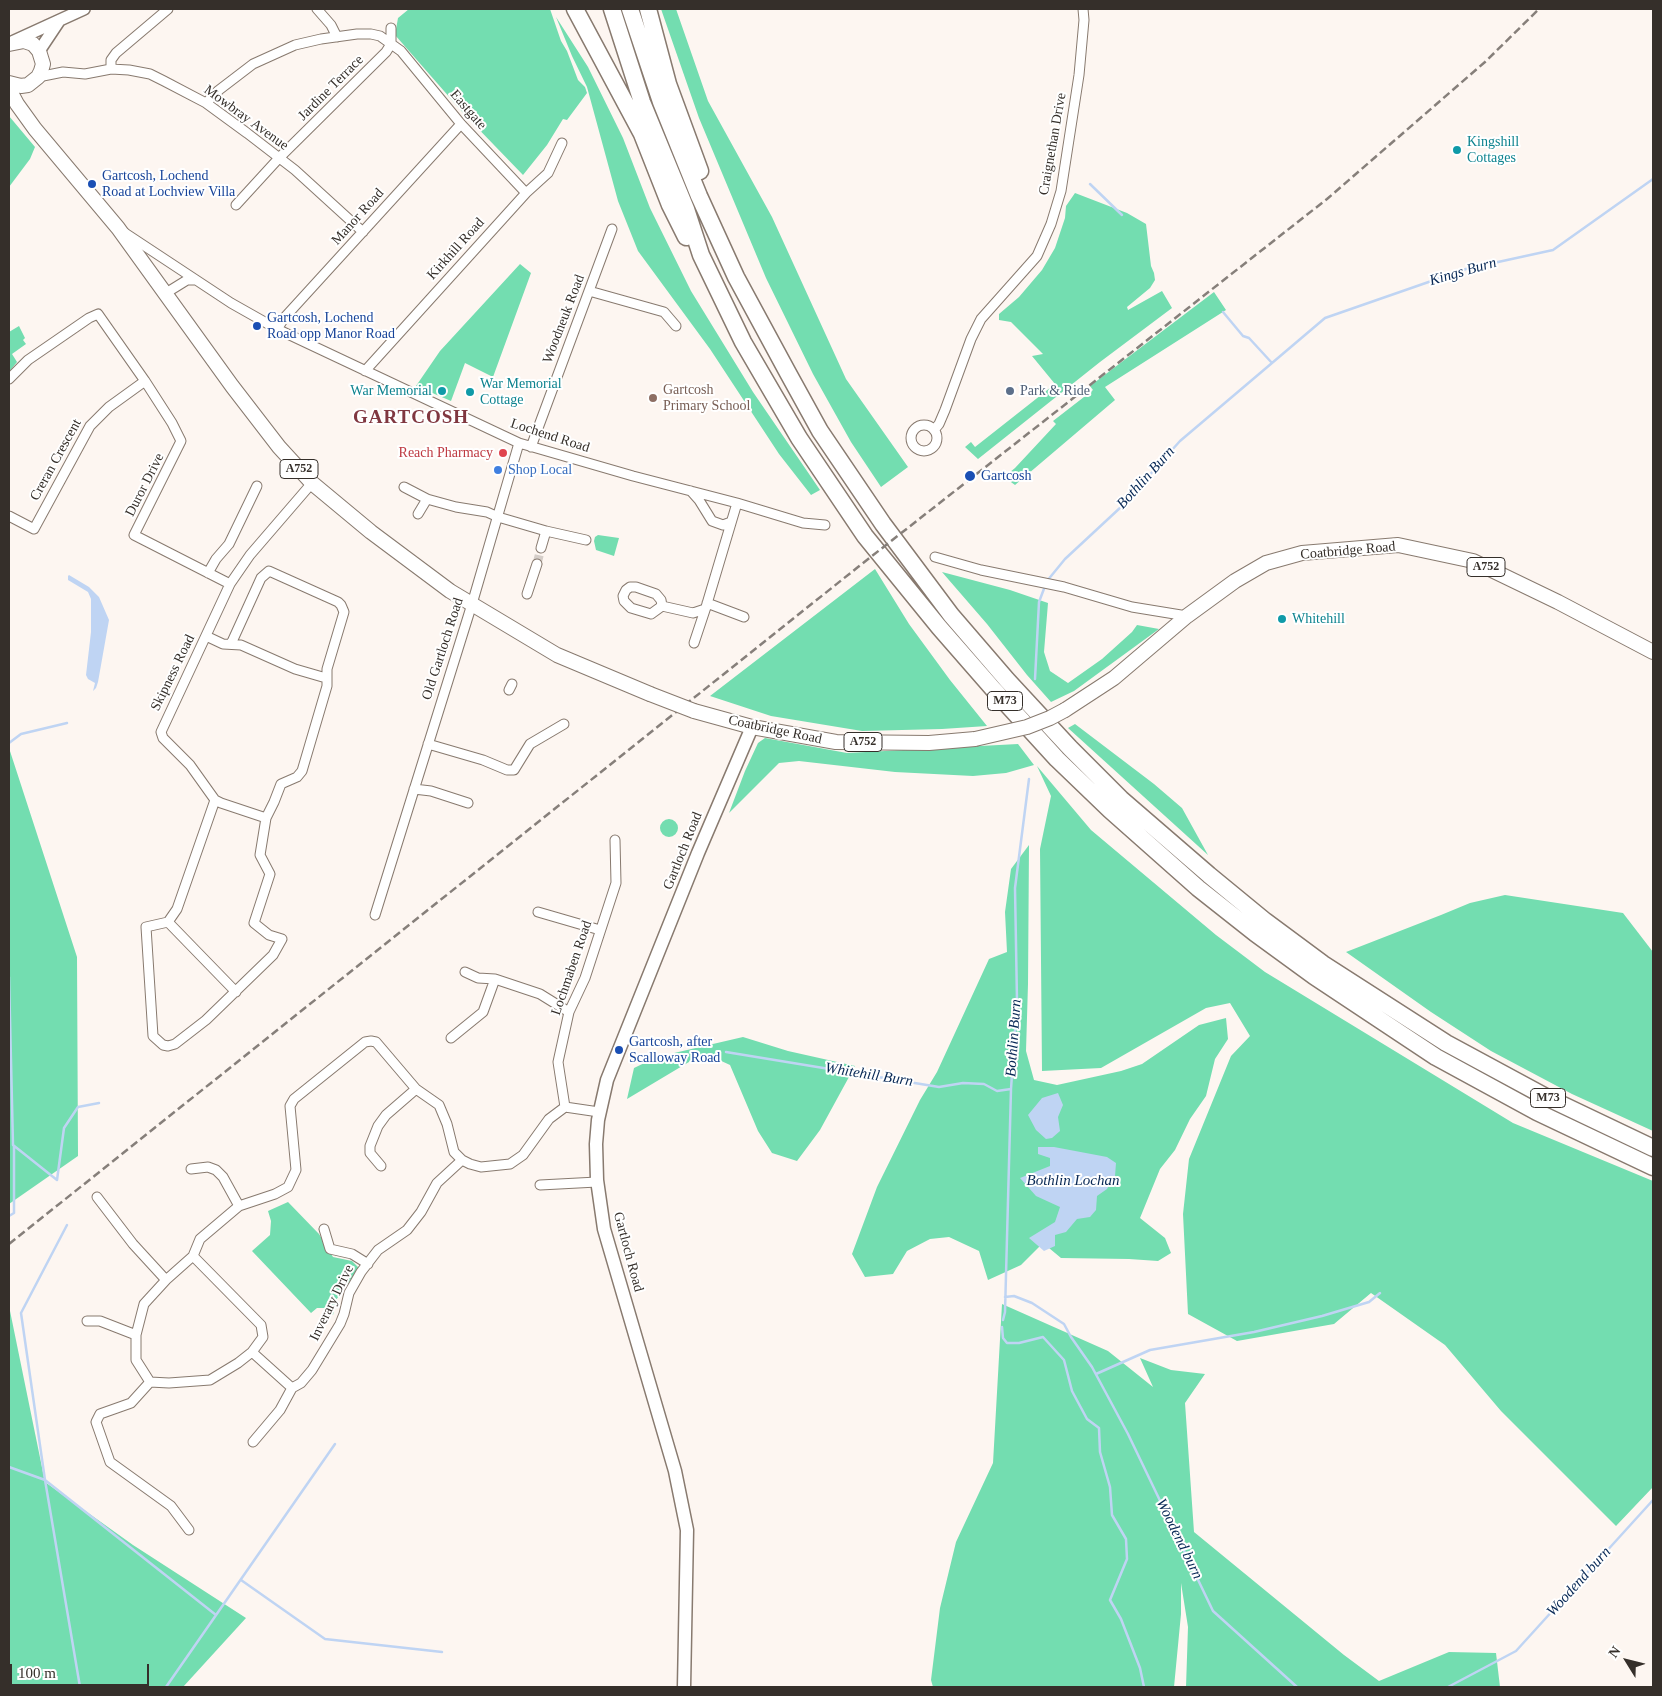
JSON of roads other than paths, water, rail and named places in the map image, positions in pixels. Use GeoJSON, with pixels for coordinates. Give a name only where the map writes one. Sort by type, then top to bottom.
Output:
{"type":"FeatureCollection","features":[{"type":"Feature","properties":{"kind":"highway"},"geometry":{"type":"LineString","coordinates":[[575,9],[642,134],[670,205],[722,309],[743,342]]}},
{"type":"Feature","properties":{"kind":"highway","name":"M73"},"geometry":{"type":"LineString","coordinates":[[612,9],[642,102],[686,209],[701,255],[743,342],[799,438],[865,536],[939,627],[994,690],[1058,759],[1110,810],[1198,888],[1314,976],[1375,1018],[1436,1056],[1537,1112],[1653,1166]]}},
{"type":"Feature","properties":{"kind":"highway","name":"M73"},"geometry":{"type":"LineString","coordinates":[[630,9],[661,102],[699,196],[736,277],[820,430],[883,524],[951,615],[1007,680],[1070,748],[1122,799],[1209,876],[1323,964],[1446,1043],[1546,1097],[1653,1148]]}},
{"type":"Feature","properties":{"kind":"highway"},"geometry":{"type":"LineString","coordinates":[[648,9],[671,91],[708,193],[788,373]]}},
{"type":"Feature","properties":{"kind":"main road"},"geometry":{"type":"LineString","coordinates":[[12,42],[24,41],[33,44],[41,57],[24,114]]}},
{"type":"Feature","properties":{"kind":"main road"},"geometry":{"type":"LineString","coordinates":[[9,83],[21,86],[33,81]]}},
{"type":"Feature","properties":{"kind":"main road","name":"A752"},"geometry":{"type":"LineString","coordinates":[[9,89],[16,104],[46,143],[118,228],[232,386],[279,447],[312,483],[371,532],[417,567],[472,604]]}},
{"type":"Feature","properties":{"kind":"main road","name":"Coatbridge Road"},"geometry":{"type":"LineString","coordinates":[[472,604],[557,655],[694,711],[752,727],[836,742],[930,743],[975,739],[1027,727],[1050,718],[1114,678],[1187,616],[1235,581],[1266,563],[1302,553],[1398,545],[1473,561],[1558,602],[1653,652]]}},
{"type":"Feature","properties":{"kind":"main road","name":"Gartloch Road"},"geometry":{"type":"LineString","coordinates":[[684,1687],[687,1530],[675,1471],[604,1229],[597,1182],[596,1144],[599,1112],[607,1080],[694,862],[752,727]]}},
{"type":"Feature","properties":{"kind":"street"},"geometry":{"type":"LineString","coordinates":[[12,42],[84,9]]}},
{"type":"Feature","properties":{"kind":"street"},"geometry":{"type":"LineString","coordinates":[[111,69],[111,60],[116,53],[168,9]]}},
{"type":"Feature","properties":{"kind":"street"},"geometry":{"type":"LineString","coordinates":[[317,9],[331,25],[337,37]]}},
{"type":"Feature","properties":{"kind":"street","name":"Craignethan Drive"},"geometry":{"type":"LineString","coordinates":[[934,430],[945,410],[971,339],[981,319],[1037,256],[1051,224],[1062,191],[1079,75],[1084,20],[1083,9]]}},
{"type":"Feature","properties":{"kind":"street"},"geometry":{"type":"LineString","coordinates":[[41,57],[58,21]]}},
{"type":"Feature","properties":{"kind":"street"},"geometry":{"type":"LineString","coordinates":[[391,28],[391,44]]}},
{"type":"Feature","properties":{"kind":"street","name":"Eastgate"},"geometry":{"type":"LineString","coordinates":[[206,103],[219,90],[253,64],[295,45],[337,37],[370,34],[380,36],[401,51],[461,124],[526,193]]}},
{"type":"Feature","properties":{"kind":"street","name":"Jardine Terrace"},"geometry":{"type":"LineString","coordinates":[[236,205],[279,158],[386,52],[391,44]]}},
{"type":"Feature","properties":{"kind":"street","name":"Mowbray Avenue"},"geometry":{"type":"LineString","coordinates":[[41,57],[63,72]]}},
{"type":"Feature","properties":{"kind":"street","name":"Mowbray Avenue"},"geometry":{"type":"LineString","coordinates":[[33,81],[63,72],[85,74],[111,69],[150,74],[206,103],[279,158],[326,197],[363,232]]}},
{"type":"Feature","properties":{"kind":"street","name":"Manor Road"},"geometry":{"type":"LineString","coordinates":[[277,329],[285,317],[461,124]]}},
{"type":"Feature","properties":{"kind":"street","name":"Kirkhill Road"},"geometry":{"type":"LineString","coordinates":[[365,371],[526,193],[548,173],[562,143]]}},
{"type":"Feature","properties":{"kind":"street","name":"Lochend Road"},"geometry":{"type":"LineString","coordinates":[[118,228],[231,303],[277,329],[520,443],[803,523],[824,525]]}},
{"type":"Feature","properties":{"kind":"street","name":"Woodneuk Road"},"geometry":{"type":"LineString","coordinates":[[531,447],[612,229]]}},
{"type":"Feature","properties":{"kind":"street"},"geometry":{"type":"LineString","coordinates":[[166,293],[187,280],[195,280]]}},
{"type":"Feature","properties":{"kind":"street"},"geometry":{"type":"LineString","coordinates":[[588,291],[664,312],[676,326]]}},
{"type":"Feature","properties":{"kind":"street"},"geometry":{"type":"LineString","coordinates":[[9,379],[28,360],[89,318],[98,314],[144,380]]}},
{"type":"Feature","properties":{"kind":"street","name":"Creran Crescent"},"geometry":{"type":"LineString","coordinates":[[9,516],[34,529],[90,426],[108,406],[144,380]]}},
{"type":"Feature","properties":{"kind":"street","name":"Duror Drive"},"geometry":{"type":"LineString","coordinates":[[144,380],[172,423],[181,441],[134,535],[230,584]]}},
{"type":"Feature","properties":{"kind":"street","name":"Old Gartloch Road"},"geometry":{"type":"LineString","coordinates":[[375,915],[520,443]]}},
{"type":"Feature","properties":{"kind":"street"},"geometry":{"type":"LineString","coordinates":[[206,636],[230,584],[250,556],[312,483]]}},
{"type":"Feature","properties":{"kind":"street"},"geometry":{"type":"LineString","coordinates":[[208,573],[216,558],[229,544],[257,486]]}},
{"type":"Feature","properties":{"kind":"street"},"geometry":{"type":"LineString","coordinates":[[404,487],[427,499],[456,507],[486,512],[498,517],[586,540]]}},
{"type":"Feature","properties":{"kind":"street"},"geometry":{"type":"LineString","coordinates":[[690,490],[699,500],[712,521],[723,525],[731,522]]}},
{"type":"Feature","properties":{"kind":"street"},"geometry":{"type":"LineString","coordinates":[[418,514],[427,499]]}},
{"type":"Feature","properties":{"kind":"street"},"geometry":{"type":"LineString","coordinates":[[694,643],[737,503]]}},
{"type":"Feature","properties":{"kind":"street"},"geometry":{"type":"LineString","coordinates":[[541,548],[546,530]]}},
{"type":"Feature","properties":{"kind":"street"},"geometry":{"type":"LineString","coordinates":[[935,557],[981,570],[1064,588],[1132,607],[1187,616]]}},
{"type":"Feature","properties":{"kind":"street"},"geometry":{"type":"LineString","coordinates":[[527,594],[537,564]]}},
{"type":"Feature","properties":{"kind":"street"},"geometry":{"type":"LineString","coordinates":[[231,644],[262,578],[267,572],[274,572],[342,605],[344,612],[327,668],[327,686],[302,771],[297,777],[281,784],[266,818],[260,855],[270,874],[254,923],[269,935],[282,939],[273,955],[206,1020],[175,1044],[168,1046],[157,1041],[153,1036],[152,1028],[146,927],[168,922],[177,909],[215,800],[221,804],[266,818]]}},
{"type":"Feature","properties":{"kind":"street"},"geometry":{"type":"LineString","coordinates":[[662,606],[692,613],[706,606],[744,617]]}},
{"type":"Feature","properties":{"kind":"street","name":"Skipness Road"},"geometry":{"type":"LineString","coordinates":[[215,800],[186,761],[163,738],[161,732],[206,636],[223,644],[241,645],[295,668],[326,678]]}},
{"type":"Feature","properties":{"kind":"street"},"geometry":{"type":"LineString","coordinates":[[428,744],[483,760],[507,770],[514,770],[530,744],[547,730],[564,724]]}},
{"type":"Feature","properties":{"kind":"street"},"geometry":{"type":"LineString","coordinates":[[414,789],[468,804]]}},
{"type":"Feature","properties":{"kind":"street","name":"Lochmaben Road"},"geometry":{"type":"LineString","coordinates":[[565,1107],[558,1062],[569,1012],[584,978],[616,883],[615,840]]}},
{"type":"Feature","properties":{"kind":"street"},"geometry":{"type":"LineString","coordinates":[[538,912],[600,930]]}},
{"type":"Feature","properties":{"kind":"street"},"geometry":{"type":"LineString","coordinates":[[168,922],[236,992]]}},
{"type":"Feature","properties":{"kind":"street"},"geometry":{"type":"LineString","coordinates":[[465,972],[478,978],[495,979],[540,994],[569,1012]]}},
{"type":"Feature","properties":{"kind":"street"},"geometry":{"type":"LineString","coordinates":[[451,1038],[482,1012],[495,979]]}},
{"type":"Feature","properties":{"kind":"street"},"geometry":{"type":"LineString","coordinates":[[150,1382],[136,1360],[136,1335],[144,1304],[166,1280],[193,1256],[200,1239],[239,1206],[275,1194],[288,1186],[296,1170],[290,1106],[294,1099],[365,1042],[376,1042],[416,1089],[439,1106],[447,1124],[454,1152],[462,1160],[481,1167],[510,1164],[523,1156],[549,1119],[565,1107],[599,1112]]}},
{"type":"Feature","properties":{"kind":"street"},"geometry":{"type":"LineString","coordinates":[[381,1166],[370,1153],[370,1146],[378,1126],[386,1114],[416,1089]]}},
{"type":"Feature","properties":{"kind":"street","name":"Inverary Drive"},"geometry":{"type":"LineString","coordinates":[[254,1442],[280,1410],[292,1388],[301,1383],[312,1370],[340,1324],[349,1293],[378,1250],[407,1230],[421,1212],[437,1183],[462,1160]]}},
{"type":"Feature","properties":{"kind":"street"},"geometry":{"type":"LineString","coordinates":[[192,1168],[208,1167],[216,1170],[223,1176],[239,1206]]}},
{"type":"Feature","properties":{"kind":"street"},"geometry":{"type":"LineString","coordinates":[[540,1185],[597,1182]]}},
{"type":"Feature","properties":{"kind":"street"},"geometry":{"type":"LineString","coordinates":[[97,1197],[166,1280]]}},
{"type":"Feature","properties":{"kind":"street"},"geometry":{"type":"LineString","coordinates":[[324,1229],[330,1249],[352,1254],[368,1264]]}},
{"type":"Feature","properties":{"kind":"street"},"geometry":{"type":"LineString","coordinates":[[150,1382],[169,1383],[210,1380],[252,1352],[263,1337],[261,1325],[193,1256]]}},
{"type":"Feature","properties":{"kind":"street"},"geometry":{"type":"LineString","coordinates":[[87,1321],[100,1321],[136,1335]]}},
{"type":"Feature","properties":{"kind":"street"},"geometry":{"type":"LineString","coordinates":[[252,1352],[292,1388]]}},
{"type":"Feature","properties":{"kind":"street"},"geometry":{"type":"LineString","coordinates":[[150,1382],[131,1403],[100,1414],[96,1422],[110,1462],[171,1506],[189,1530]]}},
{"type":"Feature","properties":{"kind":"water"},"geometry":{"type":"Polygon","coordinates":[[[69,575],[89,587],[99,597],[109,620],[98,682],[93,691],[95,683],[88,679],[86,675],[91,632],[91,599],[88,592],[68,580],[69,575]]]}},
{"type":"Feature","properties":{"kind":"water"},"geometry":{"type":"Polygon","coordinates":[[[1058,1093],[1063,1105],[1058,1117],[1060,1131],[1052,1138],[1046,1139],[1036,1130],[1028,1115],[1042,1098],[1058,1093]]]}},
{"type":"Feature","properties":{"kind":"water","name":"Bothlin Lochan"},"geometry":{"type":"Polygon","coordinates":[[[1038,1147],[1054,1147],[1107,1157],[1116,1163],[1115,1176],[1107,1189],[1097,1196],[1096,1210],[1090,1217],[1077,1219],[1066,1232],[1055,1235],[1055,1246],[1044,1251],[1029,1238],[1055,1222],[1060,1207],[1036,1196],[1020,1178],[1050,1166],[1050,1158],[1038,1154],[1038,1147]]]}},
{"type":"Feature","properties":{"kind":"waterway","name":"Kings Burn"},"geometry":{"type":"LineString","coordinates":[[1272,363],[1325,318],[1466,269],[1553,250],[1653,179]]}},
{"type":"Feature","properties":{"kind":"waterway","name":"Bothlin Burn"},"geometry":{"type":"LineString","coordinates":[[1090,184],[1122,215]]}},
{"type":"Feature","properties":{"kind":"waterway","name":"Bothlin Burn"},"geometry":{"type":"LineString","coordinates":[[1047,581],[1065,559],[1121,507],[1180,441],[1272,363],[1249,338],[1243,336],[1223,312]]}},
{"type":"Feature","properties":{"kind":"waterway","name":"Bothlin Burn"},"geometry":{"type":"LineString","coordinates":[[1035,679],[1039,602],[1045,586]]}},
{"type":"Feature","properties":{"kind":"waterway"},"geometry":{"type":"LineString","coordinates":[[9,743],[21,734],[67,723]]}},
{"type":"Feature","properties":{"kind":"waterway","name":"Bothlin Burn"},"geometry":{"type":"LineString","coordinates":[[1003,1320],[1005,1312],[1011,1089],[1017,1001],[1015,888],[1029,779]]}},
{"type":"Feature","properties":{"kind":"waterway"},"geometry":{"type":"LineString","coordinates":[[9,977],[13,1145],[57,1180]]}},
{"type":"Feature","properties":{"kind":"waterway","name":"Whitehill Burn"},"geometry":{"type":"LineString","coordinates":[[726,1052],[939,1087],[963,1083],[984,1084],[997,1091],[1011,1089]]}},
{"type":"Feature","properties":{"kind":"waterway"},"geometry":{"type":"LineString","coordinates":[[57,1180],[64,1128],[78,1107],[99,1103]]}},
{"type":"Feature","properties":{"kind":"waterway"},"geometry":{"type":"LineString","coordinates":[[9,1216],[14,1213],[14,1146]]}},
{"type":"Feature","properties":{"kind":"waterway"},"geometry":{"type":"LineString","coordinates":[[67,1225],[21,1313],[45,1480],[80,1687]]}},
{"type":"Feature","properties":{"kind":"waterway"},"geometry":{"type":"LineString","coordinates":[[1096,1374],[1150,1350],[1254,1332],[1322,1316],[1369,1302],[1380,1293]]}},
{"type":"Feature","properties":{"kind":"waterway","name":"Woodend burn"},"geometry":{"type":"LineString","coordinates":[[1005,1297],[1014,1296],[1032,1303],[1064,1324],[1092,1367],[1128,1434],[1213,1611],[1297,1687]]}},
{"type":"Feature","properties":{"kind":"waterway","name":"Bothlin Burn"},"geometry":{"type":"LineString","coordinates":[[1002,1327],[1003,1338],[1007,1343],[1019,1343],[1043,1337],[1064,1360],[1072,1391],[1087,1419],[1099,1428],[1100,1452],[1110,1487],[1112,1515],[1126,1539],[1127,1559],[1110,1600],[1121,1619],[1140,1668],[1144,1687]]}},
{"type":"Feature","properties":{"kind":"waterway"},"geometry":{"type":"LineString","coordinates":[[166,1687],[335,1444]]}},
{"type":"Feature","properties":{"kind":"waterway"},"geometry":{"type":"LineString","coordinates":[[9,1467],[45,1480],[216,1615]]}},
{"type":"Feature","properties":{"kind":"waterway","name":"Woodend burn"},"geometry":{"type":"LineString","coordinates":[[1448,1687],[1516,1651],[1653,1500]]}},
{"type":"Feature","properties":{"kind":"waterway"},"geometry":{"type":"LineString","coordinates":[[241,1580],[325,1639],[442,1652]]}},
{"type":"Feature","properties":{"kind":"tunnel"},"geometry":{"type":"LineString","coordinates":[[537,564],[541,548]]}},
{"type":"Feature","properties":{"kind":"railway"},"geometry":{"type":"LineString","coordinates":[[9,1244],[858,567],[1327,199],[1485,62],[1539,9]]}},
{"type":"Feature","properties":{"kind":"place","name":"Kingshill Cottages"},"geometry":{"type":"Point","coordinates":[1457,150]}},
{"type":"Feature","properties":{"kind":"place","name":"Gartcosh, Lochend Road at Lochview Villa"},"geometry":{"type":"Point","coordinates":[92,184]}},
{"type":"Feature","properties":{"kind":"place","name":"Gartcosh, Lochend Road opp Manor Road"},"geometry":{"type":"Point","coordinates":[257,326]}},
{"type":"Feature","properties":{"kind":"place","name":"War Memorial"},"geometry":{"type":"Point","coordinates":[442,391]}},
{"type":"Feature","properties":{"kind":"place","name":"Park & Ride"},"geometry":{"type":"Point","coordinates":[1010,391]}},
{"type":"Feature","properties":{"kind":"place","name":"War Memorial Cottage"},"geometry":{"type":"Point","coordinates":[470,392]}},
{"type":"Feature","properties":{"kind":"place","name":"Gartcosh Primary School"},"geometry":{"type":"Point","coordinates":[653,398]}},
{"type":"Feature","properties":{"kind":"place","name":"Reach Pharmacy"},"geometry":{"type":"Point","coordinates":[503,453]}},
{"type":"Feature","properties":{"kind":"place","name":"Shop Local"},"geometry":{"type":"Point","coordinates":[498,470]}},
{"type":"Feature","properties":{"kind":"place","name":"Gartcosh"},"geometry":{"type":"Point","coordinates":[970,476]}},
{"type":"Feature","properties":{"kind":"place","name":"Whitehill"},"geometry":{"type":"Point","coordinates":[1282,619]}},
{"type":"Feature","properties":{"kind":"place","name":"Gartcosh, after Scalloway Road"},"geometry":{"type":"Point","coordinates":[619,1050]}},
{"type":"Feature","properties":{"kind":"district","name":"GARTCOSH"},"geometry":{"type":"Point","coordinates":[411,418]}}]}
